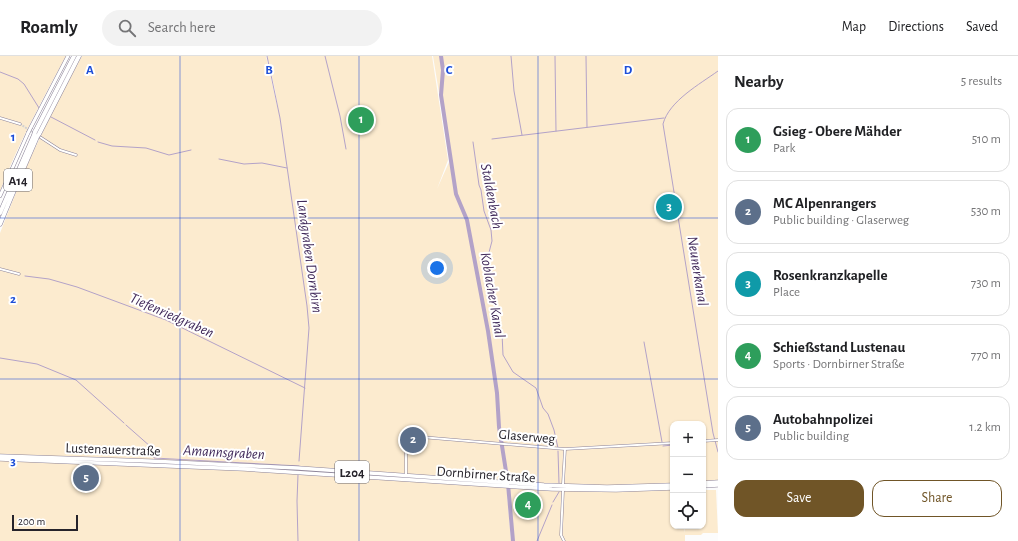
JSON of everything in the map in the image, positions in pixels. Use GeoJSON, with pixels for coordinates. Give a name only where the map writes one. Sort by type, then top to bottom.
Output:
{"type":"FeatureCollection","features":[{"type":"Feature","properties":{"kind":"highway","name":"A14"},"geometry":{"type":"LineString","coordinates":[[0,213],[74,56]]}},
{"type":"Feature","properties":{"kind":"highway","name":"A14"},"geometry":{"type":"LineString","coordinates":[[0,224],[37,135],[79,56]]}},
{"type":"Feature","properties":{"kind":"main road"},"geometry":{"type":"LineString","coordinates":[[0,196],[28,133],[68,56]]}},
{"type":"Feature","properties":{"kind":"main road","name":"Lustenauerstraße"},"geometry":{"type":"LineString","coordinates":[[0,456],[149,461],[298,470]]}},
{"type":"Feature","properties":{"kind":"main road","name":"Lustenauerstraße"},"geometry":{"type":"LineString","coordinates":[[0,459],[298,470]]}},
{"type":"Feature","properties":{"kind":"main road","name":"Dornbirner Straße"},"geometry":{"type":"LineString","coordinates":[[298,470],[598,490],[670,488]]}},
{"type":"Feature","properties":{"kind":"main road"},"geometry":{"type":"LineString","coordinates":[[706,483],[718,482]]}},
{"type":"Feature","properties":{"kind":"main road","name":"Dornbirner Straße"},"geometry":{"type":"LineString","coordinates":[[513,485],[601,487],[670,485]]}},
{"type":"Feature","properties":{"kind":"main road"},"geometry":{"type":"LineString","coordinates":[[706,486],[718,485]]}},
{"type":"Feature","properties":{"kind":"street"},"geometry":{"type":"LineString","coordinates":[[0,118],[20,124]]}},
{"type":"Feature","properties":{"kind":"street"},"geometry":{"type":"LineString","coordinates":[[37,135],[60,150],[76,155]]}},
{"type":"Feature","properties":{"kind":"street"},"geometry":{"type":"LineString","coordinates":[[0,269],[19,274]]}},
{"type":"Feature","properties":{"kind":"street","name":"Glaserweg"},"geometry":{"type":"LineString","coordinates":[[406,478],[406,436],[564,450],[670,443]]}},
{"type":"Feature","properties":{"kind":"street"},"geometry":{"type":"LineString","coordinates":[[706,441],[717,440]]}},
{"type":"Feature","properties":{"kind":"street"},"geometry":{"type":"LineString","coordinates":[[563,484],[564,450]]}},
{"type":"Feature","properties":{"kind":"street"},"geometry":{"type":"LineString","coordinates":[[562,491],[561,535],[564,541]]}},
{"type":"Feature","properties":{"kind":"shaded area"},"geometry":{"type":"Polygon","coordinates":[[[0,56],[66,56],[22,139],[0,191],[0,56]]]}},
{"type":"Feature","properties":{"kind":"shaded area"},"geometry":{"type":"Polygon","coordinates":[[[82,56],[266,56],[278,110],[267,56],[432,56],[448,160],[437,189],[450,160],[433,56],[718,56],[718,439],[716,441],[718,441],[718,481],[706,483],[706,421],[670,421],[670,529],[684,529],[685,533],[685,529],[706,529],[706,490],[716,490],[718,533],[685,535],[685,541],[514,541],[509,481],[506,481],[511,541],[0,541],[0,233],[26,167],[58,100],[82,56]]]}},
{"type":"Feature","properties":{"kind":"waterway","name":"Landgraben Dornbirn"},"geometry":{"type":"LineString","coordinates":[[267,56],[280,118],[309,328],[299,461]]}},
{"type":"Feature","properties":{"kind":"waterway"},"geometry":{"type":"LineString","coordinates":[[325,56],[340,116],[346,149]]}},
{"type":"Feature","properties":{"kind":"waterway","name":"Koblacher Kanal"},"geometry":{"type":"LineString","coordinates":[[441,56],[443,70],[441,95],[456,194],[467,220],[488,331],[497,393],[499,427],[508,484],[513,541]]}},
{"type":"Feature","properties":{"kind":"waterway"},"geometry":{"type":"LineString","coordinates":[[511,56],[514,91],[522,135]]}},
{"type":"Feature","properties":{"kind":"waterway"},"geometry":{"type":"LineString","coordinates":[[555,56],[556,131]]}},
{"type":"Feature","properties":{"kind":"waterway"},"geometry":{"type":"LineString","coordinates":[[586,56],[587,127]]}},
{"type":"Feature","properties":{"kind":"waterway","name":"Neunerkanal"},"geometry":{"type":"LineString","coordinates":[[718,71],[694,87],[678,101],[666,116],[663,124],[713,433],[718,452]]}},
{"type":"Feature","properties":{"kind":"waterway"},"geometry":{"type":"LineString","coordinates":[[0,72],[18,79],[24,84],[39,108]]}},
{"type":"Feature","properties":{"kind":"waterway"},"geometry":{"type":"LineString","coordinates":[[51,117],[95,140]]}},
{"type":"Feature","properties":{"kind":"waterway"},"geometry":{"type":"LineString","coordinates":[[492,139],[664,118]]}},
{"type":"Feature","properties":{"kind":"waterway"},"geometry":{"type":"LineString","coordinates":[[98,142],[112,146],[146,148],[169,155],[191,150]]}},
{"type":"Feature","properties":{"kind":"waterway","name":"Staldenbach"},"geometry":{"type":"LineString","coordinates":[[473,142],[484,211],[491,230],[492,241],[487,260],[491,291],[496,299],[494,304],[502,333],[503,355],[513,372],[536,388],[543,408],[548,414],[554,430],[558,448]]}},
{"type":"Feature","properties":{"kind":"waterway"},"geometry":{"type":"LineString","coordinates":[[219,159],[244,164],[262,163],[287,168]]}},
{"type":"Feature","properties":{"kind":"waterway","name":"Tiefenriedgraben"},"geometry":{"type":"LineString","coordinates":[[25,276],[49,279],[77,287],[166,320],[305,388]]}},
{"type":"Feature","properties":{"kind":"waterway"},"geometry":{"type":"LineString","coordinates":[[644,342],[662,442]]}},
{"type":"Feature","properties":{"kind":"waterway","name":"Amannsgraben"},"geometry":{"type":"LineString","coordinates":[[0,358],[37,364],[76,380],[124,423]]}},
{"type":"Feature","properties":{"kind":"waterway","name":"Amannsgraben"},"geometry":{"type":"LineString","coordinates":[[126,425],[151,447]]}},
{"type":"Feature","properties":{"kind":"waterway"},"geometry":{"type":"LineString","coordinates":[[663,446],[670,445]]}},
{"type":"Feature","properties":{"kind":"waterway","name":"Staldenbach"},"geometry":{"type":"LineString","coordinates":[[558,451],[559,483]]}},
{"type":"Feature","properties":{"kind":"waterway","name":"Amannsgraben"},"geometry":{"type":"LineString","coordinates":[[151,452],[154,458],[299,466]]}},
{"type":"Feature","properties":{"kind":"waterway","name":"Landgraben Dornbirn"},"geometry":{"type":"LineString","coordinates":[[298,475],[298,541]]}},
{"type":"Feature","properties":{"kind":"waterway","name":"Staldenbach"},"geometry":{"type":"LineString","coordinates":[[553,502],[559,492]]}},
{"type":"Feature","properties":{"kind":"waterway","name":"Staldenbach"},"geometry":{"type":"LineString","coordinates":[[537,541],[552,505]]}},
{"type":"Feature","properties":{"kind":"tunnel"},"geometry":{"type":"LineString","coordinates":[[20,124],[34,133]]}},
{"type":"Feature","properties":{"kind":"place","name":"Gsieg - Obere Mähder"},"geometry":{"type":"Point","coordinates":[361,120]}},
{"type":"Feature","properties":{"kind":"place","name":"Rosenkranzkapelle"},"geometry":{"type":"Point","coordinates":[669,207]}},
{"type":"Feature","properties":{"kind":"place","name":"MC Alpenrangers"},"geometry":{"type":"Point","coordinates":[413,440]}},
{"type":"Feature","properties":{"kind":"place","name":"Autobahnpolizei"},"geometry":{"type":"Point","coordinates":[86,478]}},
{"type":"Feature","properties":{"kind":"place","name":"Schießstand Lustenau"},"geometry":{"type":"Point","coordinates":[528,505]}}]}
